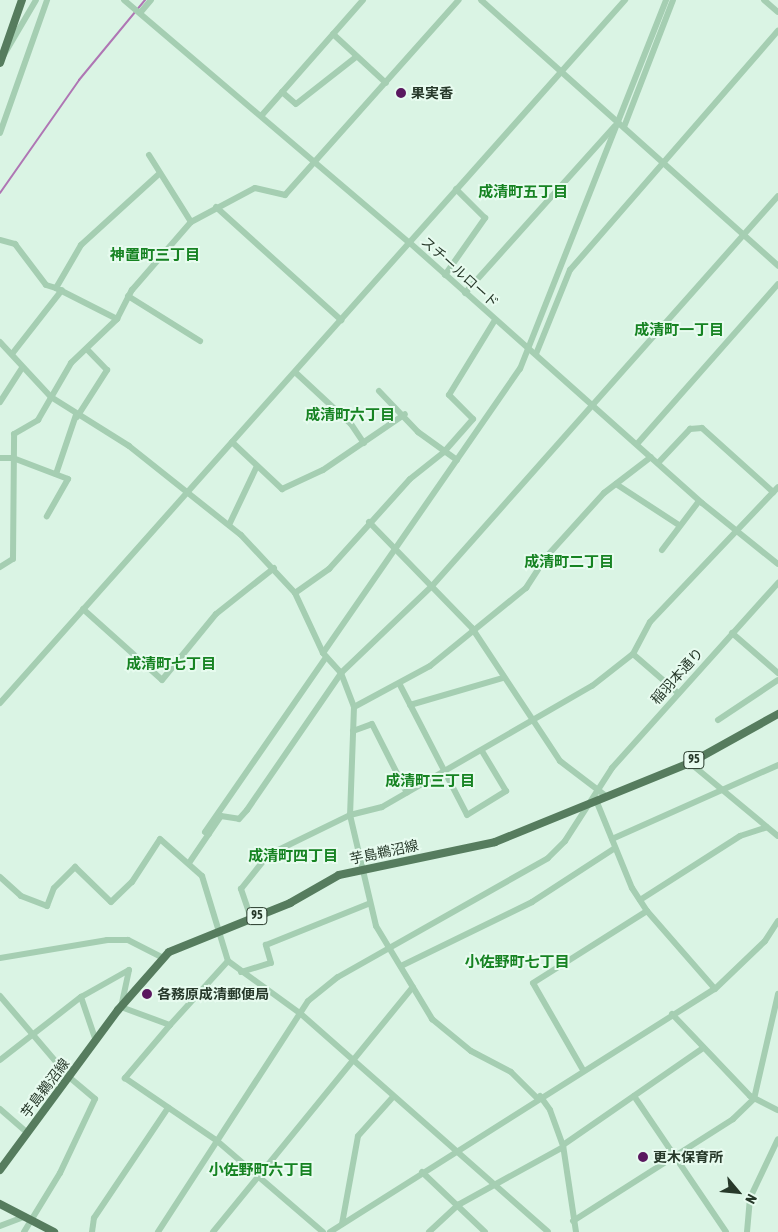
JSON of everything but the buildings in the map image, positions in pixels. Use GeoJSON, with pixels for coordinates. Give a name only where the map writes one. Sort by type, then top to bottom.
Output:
{"type":"FeatureCollection","features":[{"type":"Feature","properties":{"kind":"main road"},"geometry":{"type":"LineString","coordinates":[[1,61],[22,0]]}},
{"type":"Feature","properties":{"kind":"main road","name":"芋島鵜沼線"},"geometry":{"type":"LineString","coordinates":[[0,1170],[121,1006],[162,957],[217,931],[290,902],[330,878],[364,867],[474,850],[690,762],[778,714]]}},
{"type":"Feature","properties":{"kind":"main road"},"geometry":{"type":"LineString","coordinates":[[0,1204],[54,1232]]}},
{"type":"Feature","properties":{"kind":"street"},"geometry":{"type":"LineString","coordinates":[[1,61],[36,0]]}},
{"type":"Feature","properties":{"kind":"street"},"geometry":{"type":"LineString","coordinates":[[0,133],[47,0]]}},
{"type":"Feature","properties":{"kind":"street","name":"スチールロード"},"geometry":{"type":"LineString","coordinates":[[124,0],[262,115],[410,243],[699,501],[738,530],[778,564]]}},
{"type":"Feature","properties":{"kind":"street"},"geometry":{"type":"LineString","coordinates":[[140,13],[151,0]]}},
{"type":"Feature","properties":{"kind":"street"},"geometry":{"type":"LineString","coordinates":[[262,115],[363,0]]}},
{"type":"Feature","properties":{"kind":"street"},"geometry":{"type":"LineString","coordinates":[[0,567],[13,559],[14,434],[33,426],[71,362],[117,319],[128,296],[191,222],[216,207],[255,188],[285,195],[459,0]]}},
{"type":"Feature","properties":{"kind":"street"},"geometry":{"type":"LineString","coordinates":[[481,0],[664,161],[778,266]]}},
{"type":"Feature","properties":{"kind":"street"},"geometry":{"type":"LineString","coordinates":[[0,703],[625,0]]}},
{"type":"Feature","properties":{"kind":"street"},"geometry":{"type":"LineString","coordinates":[[209,834],[205,832],[520,369],[666,0]]}},
{"type":"Feature","properties":{"kind":"street"},"geometry":{"type":"LineString","coordinates":[[624,127],[674,0]]}},
{"type":"Feature","properties":{"kind":"street"},"geometry":{"type":"LineString","coordinates":[[764,0],[778,12]]}},
{"type":"Feature","properties":{"kind":"street"},"geometry":{"type":"LineString","coordinates":[[536,354],[570,270],[778,31]]}},
{"type":"Feature","properties":{"kind":"street"},"geometry":{"type":"LineString","coordinates":[[333,34],[356,57],[386,82]]}},
{"type":"Feature","properties":{"kind":"street"},"geometry":{"type":"LineString","coordinates":[[282,92],[296,104],[356,57]]}},
{"type":"Feature","properties":{"kind":"street"},"geometry":{"type":"LineString","coordinates":[[465,293],[619,122]]}},
{"type":"Feature","properties":{"kind":"street"},"geometry":{"type":"LineString","coordinates":[[149,155],[159,174],[191,222]]}},
{"type":"Feature","properties":{"kind":"street"},"geometry":{"type":"LineString","coordinates":[[12,354],[59,289],[82,245],[159,174]]}},
{"type":"Feature","properties":{"kind":"street"},"geometry":{"type":"LineString","coordinates":[[445,275],[485,218],[456,189]]}},
{"type":"Feature","properties":{"kind":"street"},"geometry":{"type":"LineString","coordinates":[[189,864],[221,816],[239,819],[247,810],[341,673],[432,586],[778,196]]}},
{"type":"Feature","properties":{"kind":"street"},"geometry":{"type":"LineString","coordinates":[[216,207],[341,320]]}},
{"type":"Feature","properties":{"kind":"street"},"geometry":{"type":"LineString","coordinates":[[0,240],[15,244],[46,285],[59,289],[117,319]]}},
{"type":"Feature","properties":{"kind":"street"},"geometry":{"type":"LineString","coordinates":[[637,444],[778,284]]}},
{"type":"Feature","properties":{"kind":"street"},"geometry":{"type":"LineString","coordinates":[[128,296],[200,341]]}},
{"type":"Feature","properties":{"kind":"street"},"geometry":{"type":"LineString","coordinates":[[295,593],[329,569],[369,522],[444,452],[473,419],[449,395],[495,320]]}},
{"type":"Feature","properties":{"kind":"street"},"geometry":{"type":"LineString","coordinates":[[0,342],[22,368],[51,397],[77,416],[129,446],[229,526],[274,568],[295,593],[325,655],[341,673],[354,707],[350,815],[364,867],[368,904],[413,987],[449,1035],[511,1072],[550,1110],[563,1146],[576,1232]]}},
{"type":"Feature","properties":{"kind":"street"},"geometry":{"type":"LineString","coordinates":[[56,474],[77,416],[107,370],[87,349]]}},
{"type":"Feature","properties":{"kind":"street"},"geometry":{"type":"LineString","coordinates":[[0,402],[22,368]]}},
{"type":"Feature","properties":{"kind":"street"},"geometry":{"type":"LineString","coordinates":[[295,372],[351,424],[364,443]]}},
{"type":"Feature","properties":{"kind":"street"},"geometry":{"type":"LineString","coordinates":[[379,391],[405,414],[418,432],[457,460]]}},
{"type":"Feature","properties":{"kind":"street"},"geometry":{"type":"LineString","coordinates":[[232,442],[282,488],[364,443],[405,414]]}},
{"type":"Feature","properties":{"kind":"street"},"geometry":{"type":"LineString","coordinates":[[251,918],[241,890],[268,855],[350,815],[382,807],[532,723],[633,654],[650,622],[776,490],[702,428],[690,429],[658,463]]}},
{"type":"Feature","properties":{"kind":"street"},"geometry":{"type":"LineString","coordinates":[[354,707],[400,685],[430,666],[472,628],[526,588],[541,572],[547,556],[616,484],[651,457]]}},
{"type":"Feature","properties":{"kind":"street"},"geometry":{"type":"LineString","coordinates":[[0,458],[13,458],[68,479],[47,516]]}},
{"type":"Feature","properties":{"kind":"street"},"geometry":{"type":"LineString","coordinates":[[229,526],[257,466]]}},
{"type":"Feature","properties":{"kind":"street"},"geometry":{"type":"LineString","coordinates":[[616,484],[679,525]]}},
{"type":"Feature","properties":{"kind":"street"},"geometry":{"type":"LineString","coordinates":[[662,550],[699,501]]}},
{"type":"Feature","properties":{"kind":"street"},"geometry":{"type":"LineString","coordinates":[[369,522],[472,628],[532,723],[560,761],[598,788],[606,796]]}},
{"type":"Feature","properties":{"kind":"street"},"geometry":{"type":"LineString","coordinates":[[83,609],[162,680],[216,614],[274,568]]}},
{"type":"Feature","properties":{"kind":"street","name":"稲羽本通り"},"geometry":{"type":"LineString","coordinates":[[158,1232],[216,1140],[301,1014],[325,985],[548,858],[592,802],[598,788],[678,693],[778,583]]}},
{"type":"Feature","properties":{"kind":"street"},"geometry":{"type":"LineString","coordinates":[[732,633],[778,673]]}},
{"type":"Feature","properties":{"kind":"street"},"geometry":{"type":"LineString","coordinates":[[633,654],[678,693]]}},
{"type":"Feature","properties":{"kind":"street"},"geometry":{"type":"LineString","coordinates":[[410,705],[503,678]]}},
{"type":"Feature","properties":{"kind":"street"},"geometry":{"type":"LineString","coordinates":[[718,720],[778,680]]}},
{"type":"Feature","properties":{"kind":"street"},"geometry":{"type":"LineString","coordinates":[[400,685],[467,815],[503,796],[506,791],[482,751]]}},
{"type":"Feature","properties":{"kind":"street"},"geometry":{"type":"LineString","coordinates":[[353,731],[372,724],[407,793]]}},
{"type":"Feature","properties":{"kind":"street"},"geometry":{"type":"LineString","coordinates":[[690,762],[778,836]]}},
{"type":"Feature","properties":{"kind":"street"},"geometry":{"type":"LineString","coordinates":[[612,839],[778,765]]}},
{"type":"Feature","properties":{"kind":"street"},"geometry":{"type":"LineString","coordinates":[[592,802],[646,911],[715,989]]}},
{"type":"Feature","properties":{"kind":"street"},"geometry":{"type":"LineString","coordinates":[[640,900],[740,836],[767,827]]}},
{"type":"Feature","properties":{"kind":"street"},"geometry":{"type":"LineString","coordinates":[[0,878],[21,896],[47,906],[54,888],[75,867],[110,902],[132,882],[160,839],[202,876],[217,931],[228,961],[301,1014],[352,1062],[548,1232]]}},
{"type":"Feature","properties":{"kind":"street"},"geometry":{"type":"LineString","coordinates":[[401,966],[532,902],[615,848]]}},
{"type":"Feature","properties":{"kind":"street"},"geometry":{"type":"LineString","coordinates":[[241,972],[271,963],[266,945],[368,904]]}},
{"type":"Feature","properties":{"kind":"street"},"geometry":{"type":"LineString","coordinates":[[583,1070],[533,984],[646,911]]}},
{"type":"Feature","properties":{"kind":"street"},"geometry":{"type":"LineString","coordinates":[[330,1232],[538,1097],[715,989],[765,942],[778,921]]}},
{"type":"Feature","properties":{"kind":"street"},"geometry":{"type":"LineString","coordinates":[[0,958],[107,940],[128,940],[162,957]]}},
{"type":"Feature","properties":{"kind":"street"},"geometry":{"type":"LineString","coordinates":[[228,961],[125,1078],[216,1140],[323,1232]]}},
{"type":"Feature","properties":{"kind":"street"},"geometry":{"type":"LineString","coordinates":[[0,1060],[81,997],[129,970],[121,1006],[170,1026]]}},
{"type":"Feature","properties":{"kind":"street"},"geometry":{"type":"LineString","coordinates":[[213,1232],[413,987]]}},
{"type":"Feature","properties":{"kind":"street"},"geometry":{"type":"LineString","coordinates":[[574,1221],[732,1119],[754,1099],[778,994]]}},
{"type":"Feature","properties":{"kind":"street"},"geometry":{"type":"LineString","coordinates":[[0,996],[69,1077],[95,1099],[60,1173],[27,1218],[24,1232]]}},
{"type":"Feature","properties":{"kind":"street"},"geometry":{"type":"LineString","coordinates":[[81,997],[96,1041]]}},
{"type":"Feature","properties":{"kind":"street"},"geometry":{"type":"LineString","coordinates":[[672,1014],[754,1099],[778,1110]]}},
{"type":"Feature","properties":{"kind":"street"},"geometry":{"type":"LineString","coordinates":[[429,1232],[458,1205],[563,1146],[703,1048]]}},
{"type":"Feature","properties":{"kind":"street"},"geometry":{"type":"LineString","coordinates":[[634,1096],[726,1232]]}},
{"type":"Feature","properties":{"kind":"street"},"geometry":{"type":"LineString","coordinates":[[342,1224],[358,1136],[393,1097]]}},
{"type":"Feature","properties":{"kind":"street"},"geometry":{"type":"LineString","coordinates":[[92,1232],[94,1218],[168,1108]]}},
{"type":"Feature","properties":{"kind":"street"},"geometry":{"type":"LineString","coordinates":[[0,1109],[28,1133]]}},
{"type":"Feature","properties":{"kind":"street"},"geometry":{"type":"LineString","coordinates":[[747,1232],[750,1198],[778,1139]]}},
{"type":"Feature","properties":{"kind":"street"},"geometry":{"type":"LineString","coordinates":[[422,1172],[485,1232]]}},
{"type":"Feature","properties":{"kind":"street"},"geometry":{"type":"LineString","coordinates":[[0,1226],[27,1218]]}},
{"type":"Feature","properties":{"kind":"waterway"},"geometry":{"type":"LineString","coordinates":[[0,193],[79,80],[145,0]]}},
{"type":"Feature","properties":{"kind":"place","name":"果実香"},"geometry":{"type":"Point","coordinates":[401,93]}},
{"type":"Feature","properties":{"kind":"place","name":"各務原成清郵便局"},"geometry":{"type":"Point","coordinates":[147,994]}},
{"type":"Feature","properties":{"kind":"place","name":"更木保育所"},"geometry":{"type":"Point","coordinates":[643,1157]}},
{"type":"Feature","properties":{"kind":"district","name":"成清町五丁目"},"geometry":{"type":"Point","coordinates":[523,192]}},
{"type":"Feature","properties":{"kind":"district","name":"神置町三丁目"},"geometry":{"type":"Point","coordinates":[155,255]}},
{"type":"Feature","properties":{"kind":"district","name":"成清町一丁目"},"geometry":{"type":"Point","coordinates":[679,330]}},
{"type":"Feature","properties":{"kind":"district","name":"成清町六丁目"},"geometry":{"type":"Point","coordinates":[350,415]}},
{"type":"Feature","properties":{"kind":"district","name":"成清町二丁目"},"geometry":{"type":"Point","coordinates":[569,562]}},
{"type":"Feature","properties":{"kind":"district","name":"成清町七丁目"},"geometry":{"type":"Point","coordinates":[171,664]}},
{"type":"Feature","properties":{"kind":"district","name":"成清町三丁目"},"geometry":{"type":"Point","coordinates":[430,781]}},
{"type":"Feature","properties":{"kind":"district","name":"成清町四丁目"},"geometry":{"type":"Point","coordinates":[293,856]}},
{"type":"Feature","properties":{"kind":"district","name":"小佐野町七丁目"},"geometry":{"type":"Point","coordinates":[517,962]}},
{"type":"Feature","properties":{"kind":"district","name":"小佐野町六丁目"},"geometry":{"type":"Point","coordinates":[261,1170]}}]}
